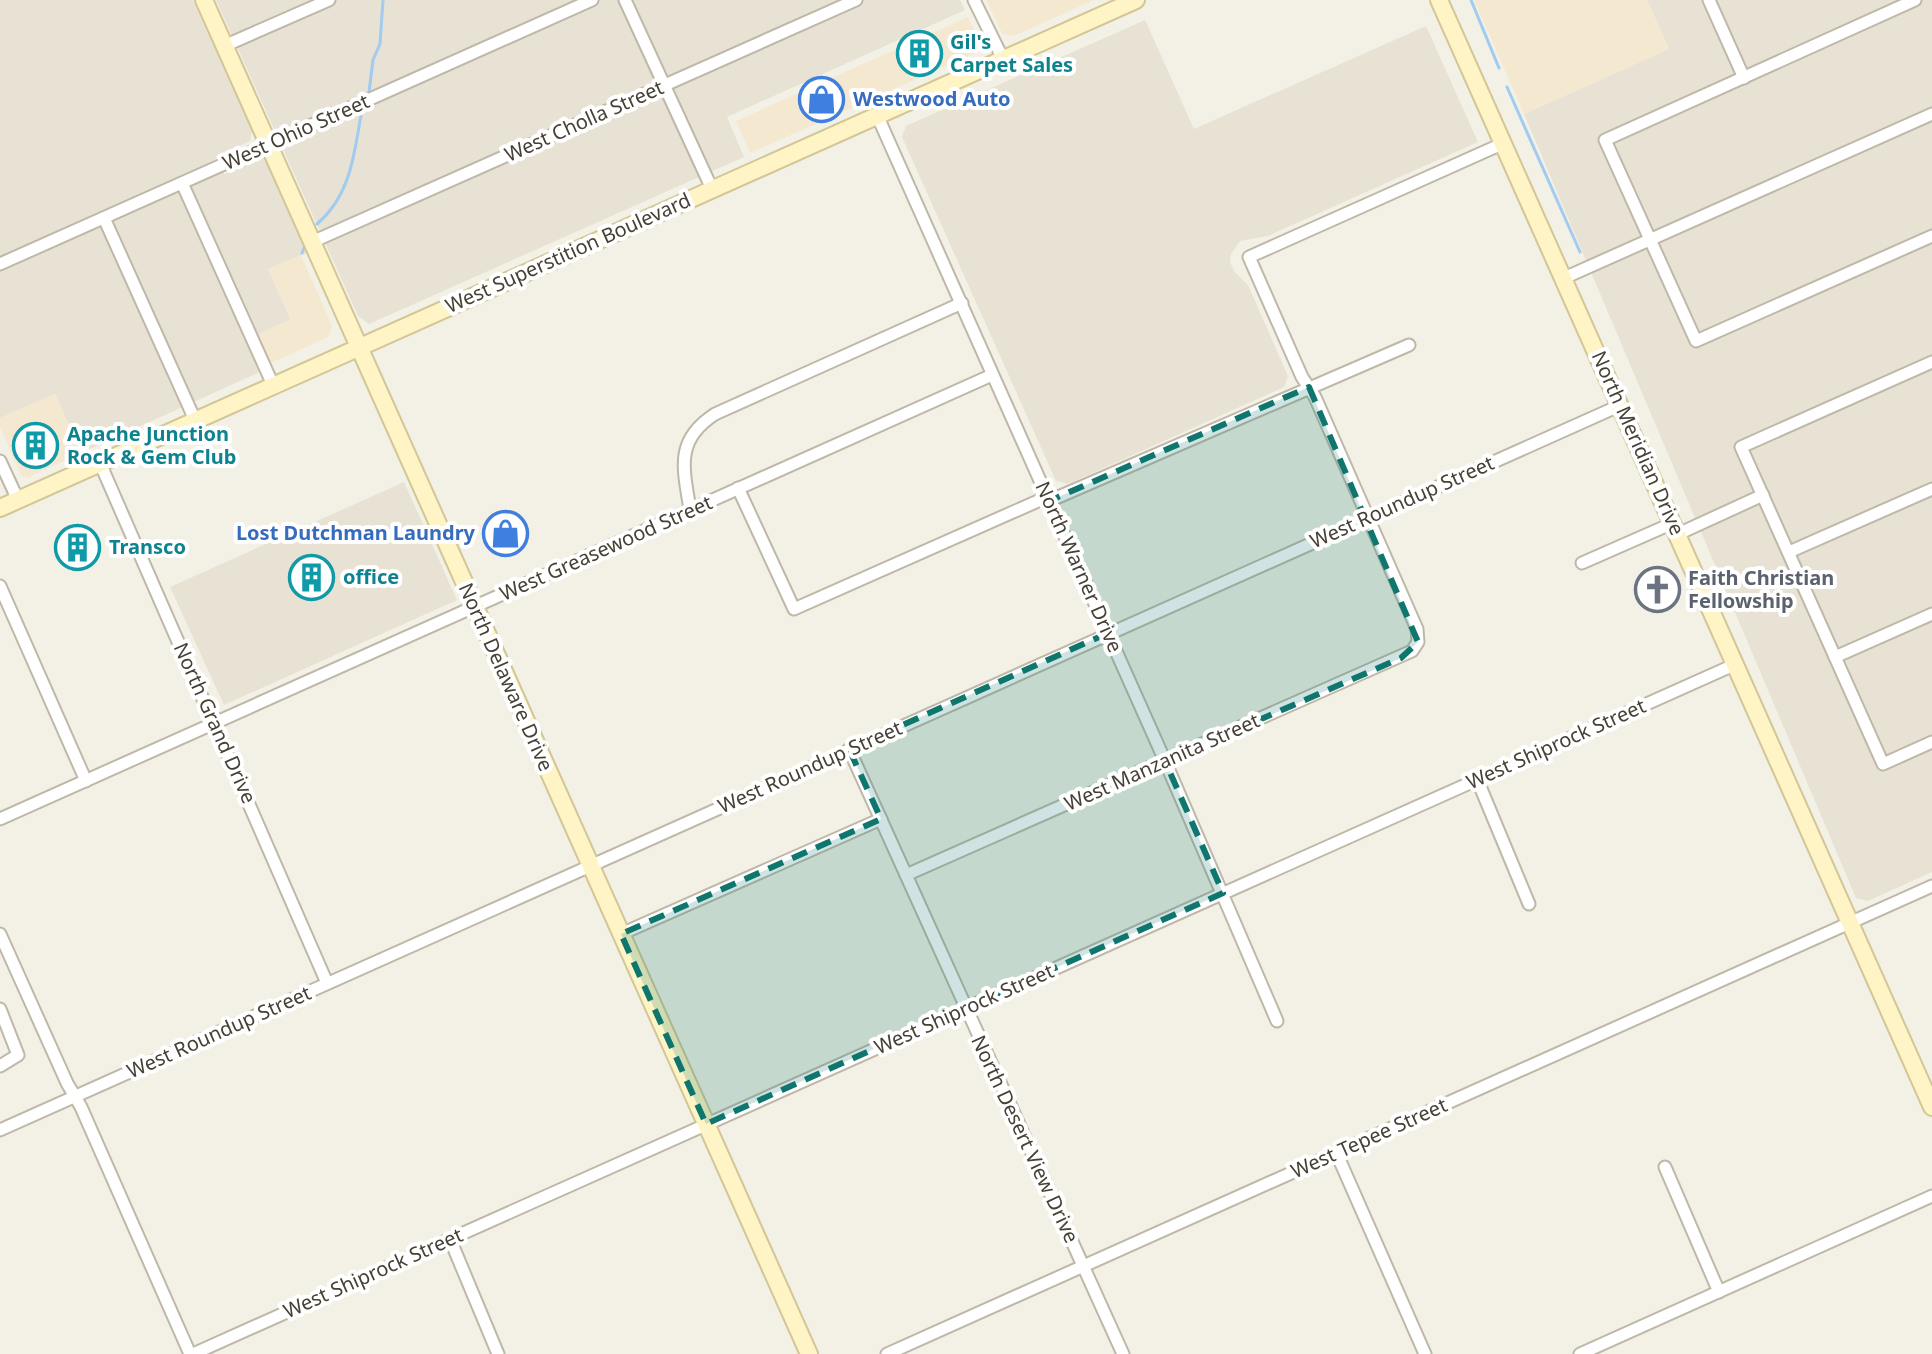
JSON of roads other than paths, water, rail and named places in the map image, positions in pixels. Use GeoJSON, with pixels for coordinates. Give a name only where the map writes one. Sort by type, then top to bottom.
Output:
{"type":"FeatureCollection","features":[{"type":"Feature","properties":{"kind":"street","name":"North Delaware Drive"},"geometry":{"type":"LineString","coordinates":[[204,0],[809,1354]]}},
{"type":"Feature","properties":{"kind":"street"},"geometry":{"type":"LineString","coordinates":[[224,46],[310,4],[329,0]]}},
{"type":"Feature","properties":{"kind":"street","name":"West Ohio Street"},"geometry":{"type":"LineString","coordinates":[[0,264],[592,0]]}},
{"type":"Feature","properties":{"kind":"street"},"geometry":{"type":"LineString","coordinates":[[625,0],[712,189]]}},
{"type":"Feature","properties":{"kind":"street","name":"West Cholla Street"},"geometry":{"type":"LineString","coordinates":[[312,242],[856,0]]}},
{"type":"Feature","properties":{"kind":"street"},"geometry":{"type":"LineString","coordinates":[[974,0],[1003,59]]}},
{"type":"Feature","properties":{"kind":"street","name":"West Superstition Boulevard"},"geometry":{"type":"LineString","coordinates":[[0,508],[1136,0]]}},
{"type":"Feature","properties":{"kind":"street","name":"North Meridian Drive"},"geometry":{"type":"LineString","coordinates":[[1439,0],[1932,1107]]}},
{"type":"Feature","properties":{"kind":"street"},"geometry":{"type":"LineString","coordinates":[[1709,0],[1744,78]]}},
{"type":"Feature","properties":{"kind":"street"},"geometry":{"type":"LineString","coordinates":[[1915,0],[1605,140],[1696,341],[1932,236]]}},
{"type":"Feature","properties":{"kind":"street"},"geometry":{"type":"LineString","coordinates":[[1564,278],[1932,114]]}},
{"type":"Feature","properties":{"kind":"street","name":"North Warner Drive"},"geometry":{"type":"LineString","coordinates":[[877,115],[1165,761],[1277,1021]]}},
{"type":"Feature","properties":{"kind":"street"},"geometry":{"type":"LineString","coordinates":[[1369,517],[1249,257],[1504,143]]}},
{"type":"Feature","properties":{"kind":"street"},"geometry":{"type":"LineString","coordinates":[[182,183],[273,385]]}},
{"type":"Feature","properties":{"kind":"street"},"geometry":{"type":"LineString","coordinates":[[104,218],[195,420]]}},
{"type":"Feature","properties":{"kind":"street"},"geometry":{"type":"LineString","coordinates":[[690,509],[682,463],[695,426],[715,414],[962,303]]}},
{"type":"Feature","properties":{"kind":"street"},"geometry":{"type":"LineString","coordinates":[[738,488],[794,609],[1409,345]]}},
{"type":"Feature","properties":{"kind":"street"},"geometry":{"type":"LineString","coordinates":[[1932,362],[1741,447],[1883,764],[1932,742]]}},
{"type":"Feature","properties":{"kind":"street","name":"West Greasewood Street"},"geometry":{"type":"LineString","coordinates":[[0,819],[992,375]]}},
{"type":"Feature","properties":{"kind":"street","name":"West Roundup Street"},"geometry":{"type":"LineString","coordinates":[[0,1130],[1621,405]]}},
{"type":"Feature","properties":{"kind":"street"},"geometry":{"type":"LineString","coordinates":[[0,461],[18,500]]}},
{"type":"Feature","properties":{"kind":"street","name":"North Grand Drive"},"geometry":{"type":"LineString","coordinates":[[100,463],[327,983]]}},
{"type":"Feature","properties":{"kind":"street"},"geometry":{"type":"LineString","coordinates":[[1789,552],[1932,489]]}},
{"type":"Feature","properties":{"kind":"street"},"geometry":{"type":"LineString","coordinates":[[1582,563],[1763,495]]}},
{"type":"Feature","properties":{"kind":"street","name":"West Manzanita Street"},"geometry":{"type":"LineString","coordinates":[[906,875],[1401,658],[1416,647],[1417,629],[1369,517]]}},
{"type":"Feature","properties":{"kind":"street"},"geometry":{"type":"LineString","coordinates":[[0,586],[86,781]]}},
{"type":"Feature","properties":{"kind":"street"},"geometry":{"type":"LineString","coordinates":[[1835,657],[1932,614]]}},
{"type":"Feature","properties":{"kind":"street","name":"West Shiprock Street"},"geometry":{"type":"LineString","coordinates":[[191,1354],[1736,664]]}},
{"type":"Feature","properties":{"kind":"street","name":"North Desert View Drive"},"geometry":{"type":"LineString","coordinates":[[849,749],[1123,1354]]}},
{"type":"Feature","properties":{"kind":"street"},"geometry":{"type":"LineString","coordinates":[[1477,779],[1529,904]]}},
{"type":"Feature","properties":{"kind":"street"},"geometry":{"type":"LineString","coordinates":[[621,934],[881,819]]}},
{"type":"Feature","properties":{"kind":"street","name":"West Tepee Street"},"geometry":{"type":"LineString","coordinates":[[887,1354],[1932,886]]}},
{"type":"Feature","properties":{"kind":"street"},"geometry":{"type":"LineString","coordinates":[[0,934],[191,1354]]}},
{"type":"Feature","properties":{"kind":"street"},"geometry":{"type":"LineString","coordinates":[[0,1009],[18,1055],[0,1066]]}},
{"type":"Feature","properties":{"kind":"street"},"geometry":{"type":"LineString","coordinates":[[1336,1152],[1425,1354]]}},
{"type":"Feature","properties":{"kind":"street"},"geometry":{"type":"LineString","coordinates":[[1665,1167],[1719,1292]]}},
{"type":"Feature","properties":{"kind":"street"},"geometry":{"type":"LineString","coordinates":[[1580,1354],[1932,1196]]}},
{"type":"Feature","properties":{"kind":"street"},"geometry":{"type":"LineString","coordinates":[[450,1239],[498,1354]]}},
{"type":"Feature","properties":{"kind":"waterway"},"geometry":{"type":"LineString","coordinates":[[369,92],[373,60],[380,44],[383,0]]}},
{"type":"Feature","properties":{"kind":"waterway"},"geometry":{"type":"LineString","coordinates":[[1471,0],[1499,68]]}},
{"type":"Feature","properties":{"kind":"waterway"},"geometry":{"type":"LineString","coordinates":[[1507,87],[1580,252]]}},
{"type":"Feature","properties":{"kind":"waterway"},"geometry":{"type":"LineString","coordinates":[[317,224],[344,188],[353,160],[361,115]]}},
{"type":"Feature","properties":{"kind":"waterway"},"geometry":{"type":"LineString","coordinates":[[302,253],[306,243]]}},
{"type":"Feature","properties":{"kind":"place","name":"Gil's Carpet Sales"},"geometry":{"type":"Point","coordinates":[919,53]}},
{"type":"Feature","properties":{"kind":"place","name":"Westwood Auto"},"geometry":{"type":"Point","coordinates":[822,99]}},
{"type":"Feature","properties":{"kind":"place","name":"Apache Junction Rock & Gem Club"},"geometry":{"type":"Point","coordinates":[36,446]}},
{"type":"Feature","properties":{"kind":"place","name":"Lost Dutchman Laundry"},"geometry":{"type":"Point","coordinates":[506,533]}},
{"type":"Feature","properties":{"kind":"place","name":"Transco"},"geometry":{"type":"Point","coordinates":[78,547]}},
{"type":"Feature","properties":{"kind":"place","name":"office"},"geometry":{"type":"Point","coordinates":[312,577]}},
{"type":"Feature","properties":{"kind":"place","name":"Faith Christian Fellowship"},"geometry":{"type":"Point","coordinates":[1657,590]}}]}
